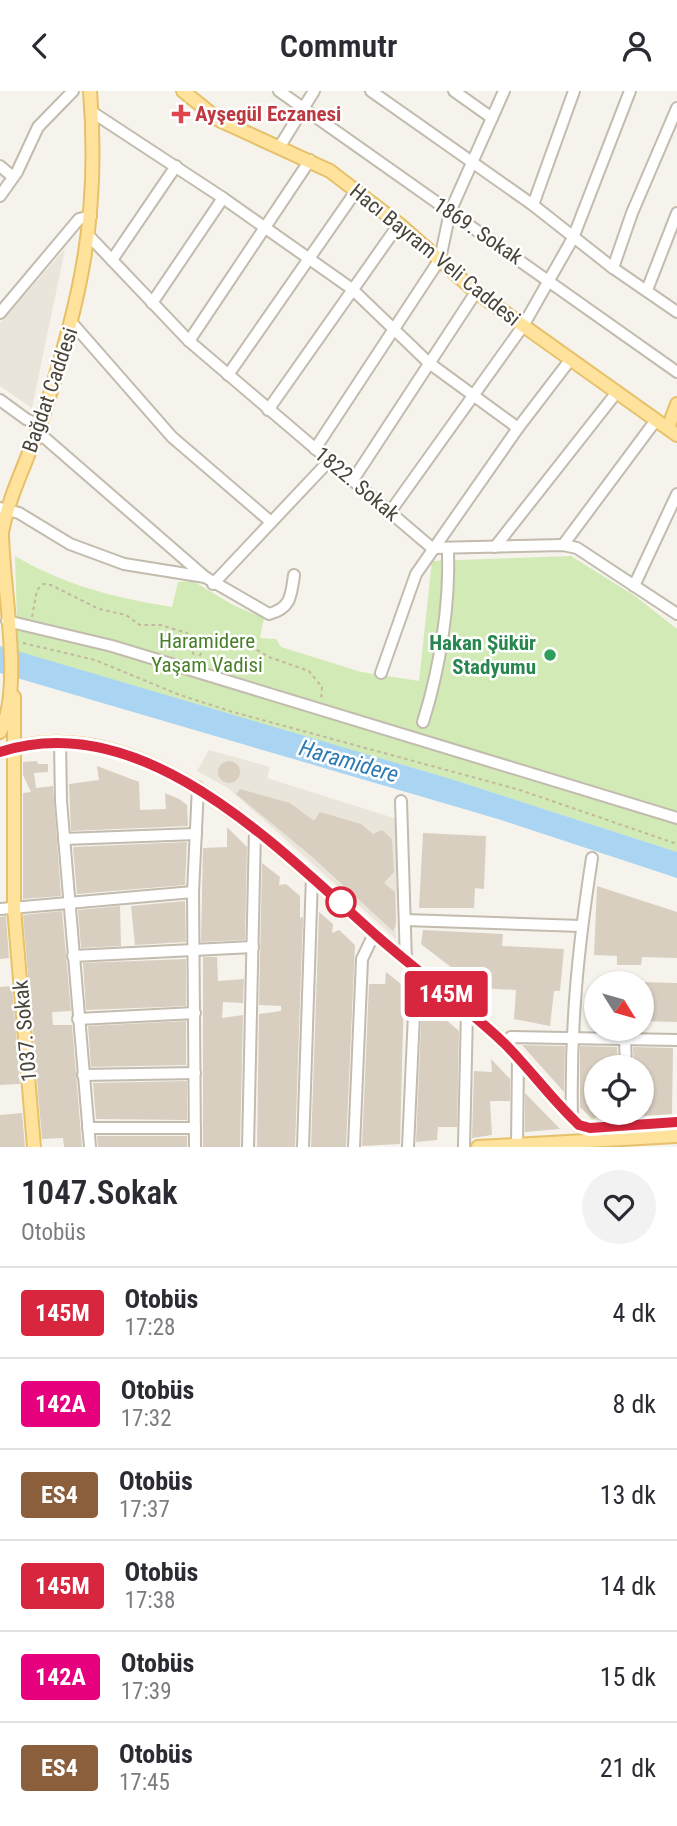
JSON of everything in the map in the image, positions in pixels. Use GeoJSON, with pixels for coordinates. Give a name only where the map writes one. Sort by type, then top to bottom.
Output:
{"type":"FeatureCollection","features":[{"type":"Feature","properties":{"kind":"main road","name":"Bağdat Caddesi"},"geometry":{"type":"LineString","coordinates":[[11,686],[2,545],[3,509],[39,428],[73,324],[92,216],[90,91]]}},
{"type":"Feature","properties":{"kind":"main road","name":"Hacı Bayram Veli Caddesi"},"geometry":{"type":"LineString","coordinates":[[183,91],[219,120],[310,159],[399,224],[476,292],[672,431]]}},
{"type":"Feature","properties":{"kind":"main road"},"geometry":{"type":"LineString","coordinates":[[672,431],[677,404]]}},
{"type":"Feature","properties":{"kind":"main road"},"geometry":{"type":"LineString","coordinates":[[2,724],[11,686]]}},
{"type":"Feature","properties":{"kind":"main road","name":"1037. Sokak"},"geometry":{"type":"LineString","coordinates":[[11,686],[15,707],[12,768],[14,908],[34,1147]]}},
{"type":"Feature","properties":{"kind":"main road"},"geometry":{"type":"LineString","coordinates":[[0,752],[36,742],[60,742],[111,752],[198,787],[312,876],[374,934],[467,1011],[518,1058],[572,1118],[584,1125]]}},
{"type":"Feature","properties":{"kind":"main road"},"geometry":{"type":"LineString","coordinates":[[654,1121],[677,1122]]}},
{"type":"Feature","properties":{"kind":"main road"},"geometry":{"type":"LineString","coordinates":[[585,1125],[590,1128],[602,1125]]}},
{"type":"Feature","properties":{"kind":"main road"},"geometry":{"type":"LineString","coordinates":[[478,1147],[625,1143],[677,1136]]}},
{"type":"Feature","properties":{"kind":"street"},"geometry":{"type":"LineString","coordinates":[[0,196],[13,177],[38,127],[73,91]]}},
{"type":"Feature","properties":{"kind":"street","name":"1869. Sokak"},"geometry":{"type":"LineString","coordinates":[[279,91],[548,278],[677,372]]}},
{"type":"Feature","properties":{"kind":"street"},"geometry":{"type":"LineString","coordinates":[[279,146],[314,91]]}},
{"type":"Feature","properties":{"kind":"street"},"geometry":{"type":"LineString","coordinates":[[371,91],[533,205],[613,268],[677,312]]}},
{"type":"Feature","properties":{"kind":"street"},"geometry":{"type":"LineString","coordinates":[[454,91],[492,118]]}},
{"type":"Feature","properties":{"kind":"street"},"geometry":{"type":"LineString","coordinates":[[315,449],[440,259],[450,212],[504,91]]}},
{"type":"Feature","properties":{"kind":"street"},"geometry":{"type":"LineString","coordinates":[[533,205],[575,91]]}},
{"type":"Feature","properties":{"kind":"street"},"geometry":{"type":"LineString","coordinates":[[390,512],[523,326],[573,238],[630,91]]}},
{"type":"Feature","properties":{"kind":"street"},"geometry":{"type":"LineString","coordinates":[[613,268],[632,213],[677,108]]}},
{"type":"Feature","properties":{"kind":"street"},"geometry":{"type":"LineString","coordinates":[[92,112],[176,166],[352,289],[429,363],[518,428]]}},
{"type":"Feature","properties":{"kind":"street"},"geometry":{"type":"LineString","coordinates":[[189,341],[310,159]]}},
{"type":"Feature","properties":{"kind":"street"},"geometry":{"type":"LineString","coordinates":[[0,166],[13,177]]}},
{"type":"Feature","properties":{"kind":"street"},"geometry":{"type":"LineString","coordinates":[[112,260],[176,166]]}},
{"type":"Feature","properties":{"kind":"street"},"geometry":{"type":"LineString","coordinates":[[228,375],[356,191]]}},
{"type":"Feature","properties":{"kind":"street"},"geometry":{"type":"LineString","coordinates":[[152,303],[223,198]]}},
{"type":"Feature","properties":{"kind":"street"},"geometry":{"type":"LineString","coordinates":[[647,290],[677,213]]}},
{"type":"Feature","properties":{"kind":"street"},"geometry":{"type":"LineString","coordinates":[[0,313],[79,219],[92,216]]}},
{"type":"Feature","properties":{"kind":"street"},"geometry":{"type":"LineString","coordinates":[[268,410],[399,224]]}},
{"type":"Feature","properties":{"kind":"street","name":"1822. Sokak"},"geometry":{"type":"LineString","coordinates":[[90,237],[189,341],[432,548]]}},
{"type":"Feature","properties":{"kind":"street"},"geometry":{"type":"LineString","coordinates":[[354,480],[476,292]]}},
{"type":"Feature","properties":{"kind":"street"},"geometry":{"type":"LineString","coordinates":[[73,324],[172,437],[271,522]]}},
{"type":"Feature","properties":{"kind":"street"},"geometry":{"type":"LineString","coordinates":[[381,673],[408,591],[432,548],[570,360]]}},
{"type":"Feature","properties":{"kind":"street"},"geometry":{"type":"LineString","coordinates":[[495,547],[617,392]]}},
{"type":"Feature","properties":{"kind":"street"},"geometry":{"type":"LineString","coordinates":[[0,400],[39,428],[209,580],[269,614],[283,610],[290,602],[294,575]]}},
{"type":"Feature","properties":{"kind":"street"},"geometry":{"type":"LineString","coordinates":[[563,545],[656,420]]}},
{"type":"Feature","properties":{"kind":"street"},"geometry":{"type":"LineString","coordinates":[[209,580],[271,522],[329,461]]}},
{"type":"Feature","properties":{"kind":"street"},"geometry":{"type":"LineString","coordinates":[[634,586],[677,494]]}},
{"type":"Feature","properties":{"kind":"street"},"geometry":{"type":"LineString","coordinates":[[3,509],[19,513],[70,544],[124,564],[209,580]]}},
{"type":"Feature","properties":{"kind":"street"},"geometry":{"type":"LineString","coordinates":[[667,514],[677,522]]}},
{"type":"Feature","properties":{"kind":"street"},"geometry":{"type":"LineString","coordinates":[[432,548],[563,545],[577,548],[677,614]]}},
{"type":"Feature","properties":{"kind":"street"},"geometry":{"type":"LineString","coordinates":[[423,722],[431,697],[443,618],[449,575],[449,549]]}},
{"type":"Feature","properties":{"kind":"street"},"geometry":{"type":"LineString","coordinates":[[7,621],[30,624],[194,667],[318,710],[677,818]]}},
{"type":"Feature","properties":{"kind":"street"},"geometry":{"type":"LineString","coordinates":[[60,742],[64,839],[90,1147]]}},
{"type":"Feature","properties":{"kind":"street"},"geometry":{"type":"LineString","coordinates":[[195,1147],[193,892],[198,787]]}},
{"type":"Feature","properties":{"kind":"street"},"geometry":{"type":"LineString","coordinates":[[401,801],[405,920],[411,966],[408,1147]]}},
{"type":"Feature","properties":{"kind":"street"},"geometry":{"type":"LineString","coordinates":[[248,1147],[255,830]]}},
{"type":"Feature","properties":{"kind":"street"},"geometry":{"type":"LineString","coordinates":[[64,839],[196,834]]}},
{"type":"Feature","properties":{"kind":"street"},"geometry":{"type":"LineString","coordinates":[[572,1118],[570,1038],[581,926],[593,858]]}},
{"type":"Feature","properties":{"kind":"street"},"geometry":{"type":"LineString","coordinates":[[303,1147],[312,876]]}},
{"type":"Feature","properties":{"kind":"street"},"geometry":{"type":"LineString","coordinates":[[0,909],[193,892]]}},
{"type":"Feature","properties":{"kind":"street"},"geometry":{"type":"LineString","coordinates":[[405,920],[581,926]]}},
{"type":"Feature","properties":{"kind":"street"},"geometry":{"type":"LineString","coordinates":[[354,1147],[362,959],[374,934]]}},
{"type":"Feature","properties":{"kind":"street"},"geometry":{"type":"LineString","coordinates":[[73,956],[253,947]]}},
{"type":"Feature","properties":{"kind":"street"},"geometry":{"type":"LineString","coordinates":[[464,1147],[467,1011]]}},
{"type":"Feature","properties":{"kind":"street"},"geometry":{"type":"LineString","coordinates":[[78,1019],[195,1013]]}},
{"type":"Feature","properties":{"kind":"street"},"geometry":{"type":"LineString","coordinates":[[504,1044],[511,1037],[584,1038]]}},
{"type":"Feature","properties":{"kind":"street"},"geometry":{"type":"LineString","coordinates":[[654,1040],[677,1040]]}},
{"type":"Feature","properties":{"kind":"street"},"geometry":{"type":"LineString","coordinates":[[517,1145],[518,1058]]}},
{"type":"Feature","properties":{"kind":"street"},"geometry":{"type":"LineString","coordinates":[[83,1075],[195,1073]]}},
{"type":"Feature","properties":{"kind":"street"},"geometry":{"type":"LineString","coordinates":[[88,1128],[195,1128]]}},
{"type":"Feature","properties":{"kind":"path"},"geometry":{"type":"LineString","coordinates":[[30,624],[37,590],[43,584],[51,585],[99,609],[126,615],[140,625],[160,625],[187,633],[194,667]]}},
{"type":"Feature","properties":{"kind":"path"},"geometry":{"type":"LineString","coordinates":[[194,667],[210,638],[243,642],[269,657],[314,674],[323,687],[318,710]]}},
{"type":"Feature","properties":{"kind":"path"},"geometry":{"type":"LineString","coordinates":[[18,642],[95,660],[180,695],[233,712],[494,782],[677,843]]}},
{"type":"Feature","properties":{"kind":"shaded area"},"geometry":{"type":"Polygon","coordinates":[[[65,249],[32,408],[0,386],[0,323],[65,249]]]}},
{"type":"Feature","properties":{"kind":"shaded area"},"geometry":{"type":"Polygon","coordinates":[[[209,750],[270,767],[267,778],[397,819],[396,939],[228,788],[197,771],[209,750]]]}},
{"type":"Feature","properties":{"kind":"green space","name":"Haramidere Yaşam Vadisi"},"geometry":{"type":"Polygon","coordinates":[[[15,556],[90,589],[172,607],[178,582],[193,581],[233,605],[264,618],[260,638],[276,639],[281,647],[361,672],[419,681],[432,561],[571,556],[635,596],[677,629],[677,852],[451,779],[18,652],[15,556]]]}},
{"type":"Feature","properties":{"kind":"water","name":"Haramidere"},"geometry":{"type":"Polygon","coordinates":[[[0,646],[451,779],[677,852],[677,878],[498,819],[0,673],[0,646]]]}},
{"type":"Feature","properties":{"kind":"building"},"geometry":{"type":"Polygon","coordinates":[[[37,761],[38,764],[48,764],[48,772],[34,773],[36,788],[53,786],[61,896],[23,899],[23,793],[31,792],[23,775],[23,762],[37,761]]]}},
{"type":"Feature","properties":{"kind":"building"},"geometry":{"type":"Polygon","coordinates":[[[229,761],[237,764],[240,772],[237,780],[229,783],[221,780],[218,772],[221,764],[229,761]]]}},
{"type":"Feature","properties":{"kind":"building"},"geometry":{"type":"Polygon","coordinates":[[[97,766],[139,782],[140,810],[166,809],[165,793],[179,799],[187,805],[188,826],[71,831],[69,784],[99,780],[97,766]]]}},
{"type":"Feature","properties":{"kind":"building"},"geometry":{"type":"Polygon","coordinates":[[[240,789],[290,803],[314,821],[320,812],[361,824],[373,834],[382,830],[392,839],[394,872],[384,883],[395,892],[396,923],[393,931],[310,855],[236,794],[240,789]]]}},
{"type":"Feature","properties":{"kind":"building"},"geometry":{"type":"Polygon","coordinates":[[[227,827],[247,847],[245,940],[201,942],[203,848],[227,847],[227,827]]]}},
{"type":"Feature","properties":{"kind":"building"},"geometry":{"type":"Polygon","coordinates":[[[423,833],[486,836],[484,889],[475,888],[474,908],[419,908],[423,833]]]}},
{"type":"Feature","properties":{"kind":"building"},"geometry":{"type":"Polygon","coordinates":[[[187,842],[185,885],[77,894],[73,847],[187,842]]]}},
{"type":"Feature","properties":{"kind":"building"},"geometry":{"type":"Polygon","coordinates":[[[262,863],[280,877],[279,885],[286,884],[300,896],[300,918],[303,917],[295,1147],[257,1147],[259,1014],[281,1011],[281,1006],[259,1005],[262,863]]]}},
{"type":"Feature","properties":{"kind":"building"},"geometry":{"type":"Polygon","coordinates":[[[597,886],[677,912],[677,958],[642,957],[641,965],[617,965],[617,956],[594,955],[597,886]]]}},
{"type":"Feature","properties":{"kind":"building"},"geometry":{"type":"Polygon","coordinates":[[[185,901],[186,942],[135,945],[131,906],[185,901]]]}},
{"type":"Feature","properties":{"kind":"building"},"geometry":{"type":"Polygon","coordinates":[[[120,906],[121,946],[81,948],[78,910],[120,906]]]}},
{"type":"Feature","properties":{"kind":"building"},"geometry":{"type":"Polygon","coordinates":[[[62,911],[71,1011],[52,1012],[53,1025],[72,1025],[82,1147],[64,1147],[63,1138],[42,1139],[23,915],[62,911]]]}},
{"type":"Feature","properties":{"kind":"building"},"geometry":{"type":"Polygon","coordinates":[[[319,912],[333,924],[332,933],[339,930],[355,945],[346,1147],[311,1147],[319,912]]]}},
{"type":"Feature","properties":{"kind":"building"},"geometry":{"type":"Polygon","coordinates":[[[6,916],[9,958],[0,959],[0,917],[6,916]]]}},
{"type":"Feature","properties":{"kind":"building"},"geometry":{"type":"Polygon","coordinates":[[[423,930],[503,934],[502,946],[564,949],[560,991],[554,991],[550,1026],[514,1019],[516,990],[478,988],[421,944],[423,930]]]}},
{"type":"Feature","properties":{"kind":"building"},"geometry":{"type":"Polygon","coordinates":[[[203,957],[217,957],[218,981],[244,979],[243,1003],[223,1002],[222,1018],[243,1015],[240,1147],[203,1147],[203,957]]]}},
{"type":"Feature","properties":{"kind":"building"},"geometry":{"type":"Polygon","coordinates":[[[186,959],[186,1006],[86,1010],[83,963],[186,959]]]}},
{"type":"Feature","properties":{"kind":"building"},"geometry":{"type":"Polygon","coordinates":[[[386,972],[407,989],[404,992],[400,1144],[362,1146],[369,984],[385,984],[386,972]]]}},
{"type":"Feature","properties":{"kind":"building"},"geometry":{"type":"Polygon","coordinates":[[[654,982],[677,983],[677,1022],[654,1021],[654,982]]]}},
{"type":"Feature","properties":{"kind":"building"},"geometry":{"type":"Polygon","coordinates":[[[12,986],[20,1084],[0,1085],[0,987],[12,986]]]}},
{"type":"Feature","properties":{"kind":"building"},"geometry":{"type":"Polygon","coordinates":[[[422,1001],[437,1012],[438,1019],[445,1019],[459,1031],[457,1127],[438,1127],[437,1140],[416,1142],[422,1001]]]}},
{"type":"Feature","properties":{"kind":"building"},"geometry":{"type":"Polygon","coordinates":[[[186,1021],[186,1065],[91,1067],[88,1026],[186,1021]]]}},
{"type":"Feature","properties":{"kind":"building"},"geometry":{"type":"Polygon","coordinates":[[[522,1045],[565,1046],[564,1092],[522,1045]]]}},
{"type":"Feature","properties":{"kind":"building"},"geometry":{"type":"Polygon","coordinates":[[[580,1046],[617,1047],[617,1055],[584,1055],[584,1111],[580,1107],[580,1046]]]}},
{"type":"Feature","properties":{"kind":"building"},"geometry":{"type":"Polygon","coordinates":[[[633,1047],[673,1048],[672,1114],[654,1115],[654,1055],[633,1055],[633,1047]]]}},
{"type":"Feature","properties":{"kind":"building"},"geometry":{"type":"Polygon","coordinates":[[[491,1059],[510,1079],[510,1101],[490,1101],[492,1135],[472,1138],[474,1071],[492,1072],[491,1059]]]}},
{"type":"Feature","properties":{"kind":"building"},"geometry":{"type":"Polygon","coordinates":[[[187,1081],[187,1120],[96,1119],[93,1083],[187,1081]]]}},
{"type":"Feature","properties":{"kind":"building"},"geometry":{"type":"Polygon","coordinates":[[[525,1093],[560,1129],[525,1132],[525,1093]]]}},
{"type":"Feature","properties":{"kind":"building"},"geometry":{"type":"Polygon","coordinates":[[[22,1113],[25,1147],[0,1147],[0,1115],[22,1113]]]}},
{"type":"Feature","properties":{"kind":"building"},"geometry":{"type":"Polygon","coordinates":[[[97,1136],[187,1136],[187,1147],[98,1147],[97,1136]]]}},
{"type":"Feature","properties":{"kind":"bus line","name":"145M"},"geometry":{"type":"LineString","coordinates":[[0,752],[36,742],[89,746],[133,759],[198,787],[224,804],[312,876],[406,962],[492,1032],[579,1125],[590,1128],[677,1122]]}},
{"type":"Feature","properties":{"kind":"place","name":"Ayşegül Eczanesi"},"geometry":{"type":"Point","coordinates":[181,114]}},
{"type":"Feature","properties":{"kind":"place","name":"Hakan Şükür Stadyumu"},"geometry":{"type":"Point","coordinates":[550,655]}}]}
